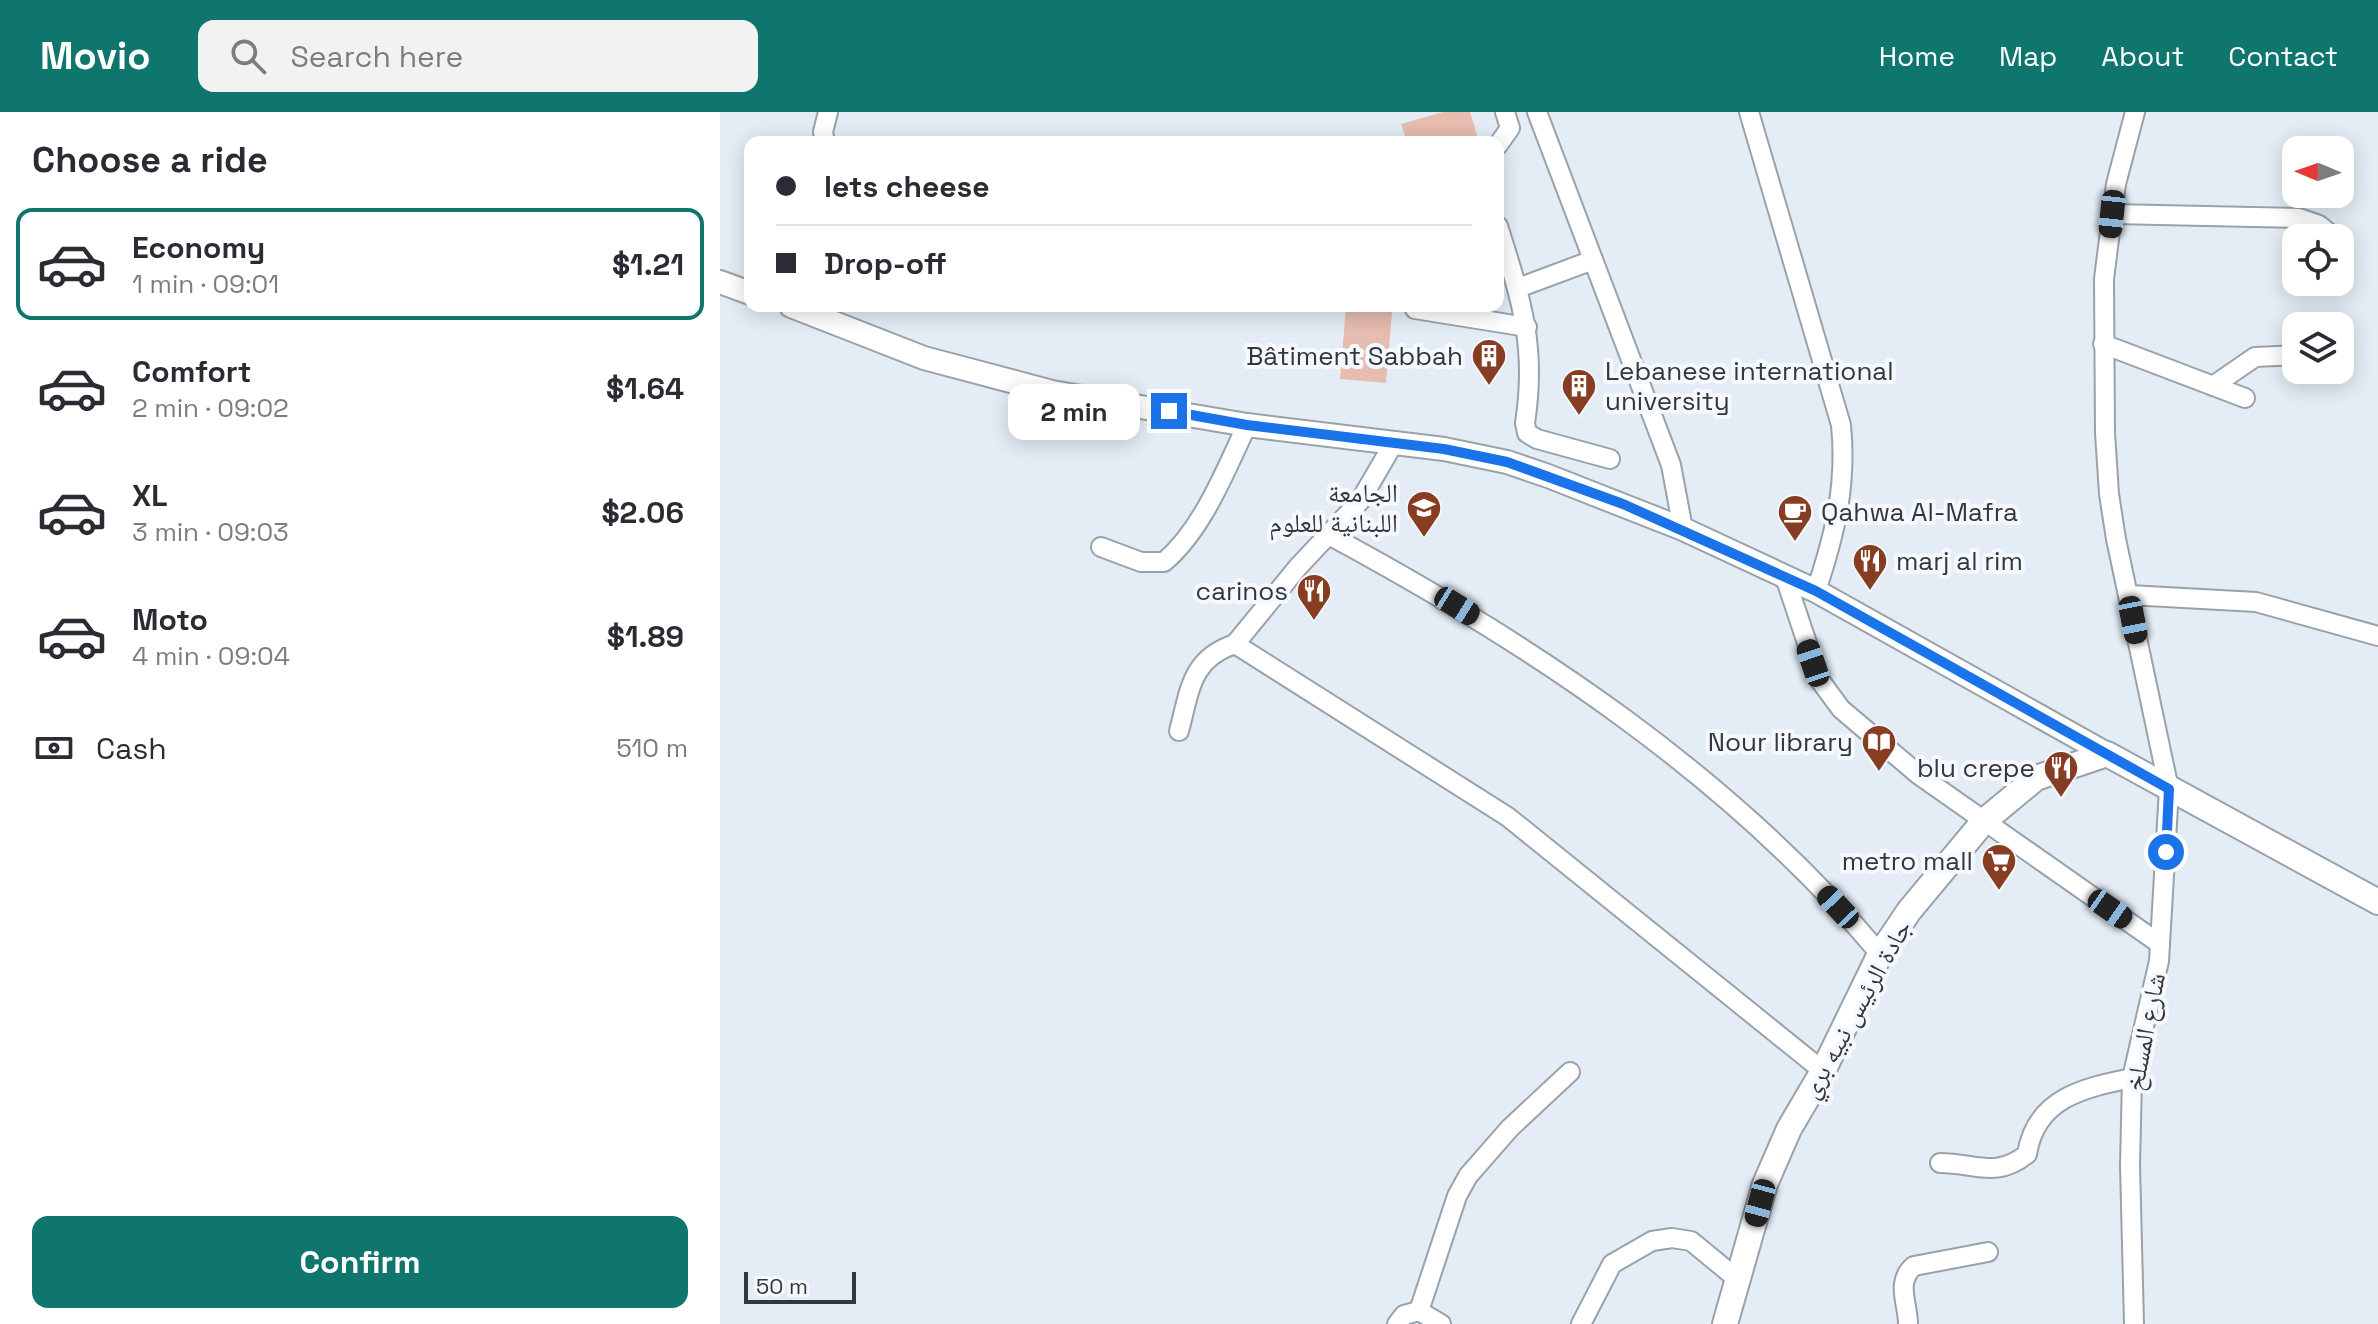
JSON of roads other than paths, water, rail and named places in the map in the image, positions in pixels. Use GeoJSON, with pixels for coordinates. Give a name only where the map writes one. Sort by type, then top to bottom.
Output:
{"type":"FeatureCollection","features":[{"type":"Feature","properties":{"kind":"main road","name":"جادة الرئيس نبيه بري"},"geometry":{"type":"LineString","coordinates":[[1725,1324],[1765,1184],[1789,1129],[1823,1071],[1880,954],[1909,911],[1984,821],[2036,778],[2107,754]]}},
{"type":"Feature","properties":{"kind":"main road"},"geometry":{"type":"LineString","coordinates":[[2107,754],[2378,901]]}},
{"type":"Feature","properties":{"kind":"street"},"geometry":{"type":"LineString","coordinates":[[824,136],[828,112]]}},
{"type":"Feature","properties":{"kind":"street"},"geometry":{"type":"LineString","coordinates":[[1504,136],[1510,128],[1505,112]]}},
{"type":"Feature","properties":{"kind":"street"},"geometry":{"type":"LineString","coordinates":[[1537,112],[1671,465],[1683,529]]}},
{"type":"Feature","properties":{"kind":"street"},"geometry":{"type":"LineString","coordinates":[[1749,112],[1841,425],[1844,458],[1841,508],[1816,591]]}},
{"type":"Feature","properties":{"kind":"street","name":"شارع المسلخ"},"geometry":{"type":"LineString","coordinates":[[2134,1324],[2130,1134],[2132,1078],[2138,1044],[2151,1003],[2160,944],[2169,789],[2109,494],[2103,344],[2104,279],[2116,184],[2135,112]]}},
{"type":"Feature","properties":{"kind":"street"},"geometry":{"type":"LineString","coordinates":[[2112,214],[2299,218],[2316,224]]}},
{"type":"Feature","properties":{"kind":"street"},"geometry":{"type":"LineString","coordinates":[[1504,245],[1518,288],[1532,361],[1525,423],[1527,433],[1537,439],[1610,459]]}},
{"type":"Feature","properties":{"kind":"street"},"geometry":{"type":"LineString","coordinates":[[1518,288],[1593,260]]}},
{"type":"Feature","properties":{"kind":"street"},"geometry":{"type":"LineString","coordinates":[[720,282],[744,291]]}},
{"type":"Feature","properties":{"kind":"street"},"geometry":{"type":"LineString","coordinates":[[806,312],[924,358],[1052,392],[1247,425],[1395,441],[1507,462],[1683,529],[1816,591],[2107,754]]}},
{"type":"Feature","properties":{"kind":"street"},"geometry":{"type":"LineString","coordinates":[[1434,312],[1527,327]]}},
{"type":"Feature","properties":{"kind":"street"},"geometry":{"type":"LineString","coordinates":[[2103,344],[2245,398]]}},
{"type":"Feature","properties":{"kind":"street"},"geometry":{"type":"LineString","coordinates":[[2213,386],[2255,357],[2282,356]]}},
{"type":"Feature","properties":{"kind":"street"},"geometry":{"type":"LineString","coordinates":[[1101,547],[1141,562],[1164,562],[1177,550],[1214,491],[1247,425]]}},
{"type":"Feature","properties":{"kind":"street"},"geometry":{"type":"LineString","coordinates":[[1179,731],[1194,678],[1202,662],[1213,652],[1235,644],[1327,534],[1360,501],[1395,441]]}},
{"type":"Feature","properties":{"kind":"street"},"geometry":{"type":"LineString","coordinates":[[1327,534],[1431,590],[1601,700],[1806,872],[1880,954]]}},
{"type":"Feature","properties":{"kind":"street"},"geometry":{"type":"LineString","coordinates":[[1785,577],[1819,679],[1841,709],[1919,775],[2160,944]]}},
{"type":"Feature","properties":{"kind":"street"},"geometry":{"type":"LineString","coordinates":[[2129,595],[2256,602],[2378,636]]}},
{"type":"Feature","properties":{"kind":"street"},"geometry":{"type":"LineString","coordinates":[[1235,644],[1508,817],[1823,1071]]}},
{"type":"Feature","properties":{"kind":"street"},"geometry":{"type":"LineString","coordinates":[[1419,1311],[1457,1196],[1468,1176],[1510,1128],[1570,1072]]}},
{"type":"Feature","properties":{"kind":"street"},"geometry":{"type":"LineString","coordinates":[[1940,1163],[1964,1163],[1981,1170],[2011,1167],[2027,1154],[2030,1131],[2049,1108],[2100,1085],[2132,1078]]}},
{"type":"Feature","properties":{"kind":"street"},"geometry":{"type":"LineString","coordinates":[[1581,1324],[1612,1264],[1652,1241],[1672,1238],[1691,1241],[1736,1278]]}},
{"type":"Feature","properties":{"kind":"street"},"geometry":{"type":"LineString","coordinates":[[1908,1324],[1903,1280],[1906,1272],[1914,1266],[1988,1252]]}},
{"type":"Feature","properties":{"kind":"street"},"geometry":{"type":"LineString","coordinates":[[1397,1324],[1404,1315],[1419,1311],[1441,1324]]}},
{"type":"Feature","properties":{"kind":"place","name":"Bâtiment Sabbah"},"geometry":{"type":"Point","coordinates":[1489,387]}},
{"type":"Feature","properties":{"kind":"place","name":"Lebanese international university"},"geometry":{"type":"Point","coordinates":[1579,417]}},
{"type":"Feature","properties":{"kind":"place","name":"الجامعة اللبنانية للعلوم"},"geometry":{"type":"Point","coordinates":[1424,539]}},
{"type":"Feature","properties":{"kind":"place","name":"Qahwa Al-Mafra"},"geometry":{"type":"Point","coordinates":[1795,543]}},
{"type":"Feature","properties":{"kind":"place","name":"marj al rim"},"geometry":{"type":"Point","coordinates":[1870,592]}},
{"type":"Feature","properties":{"kind":"place","name":"carinos"},"geometry":{"type":"Point","coordinates":[1314,622]}},
{"type":"Feature","properties":{"kind":"place","name":"Nour library"},"geometry":{"type":"Point","coordinates":[1879,773]}},
{"type":"Feature","properties":{"kind":"place","name":"blu crepe"},"geometry":{"type":"Point","coordinates":[2061,799]}},
{"type":"Feature","properties":{"kind":"place","name":"metro mall"},"geometry":{"type":"Point","coordinates":[1999,892]}}]}
